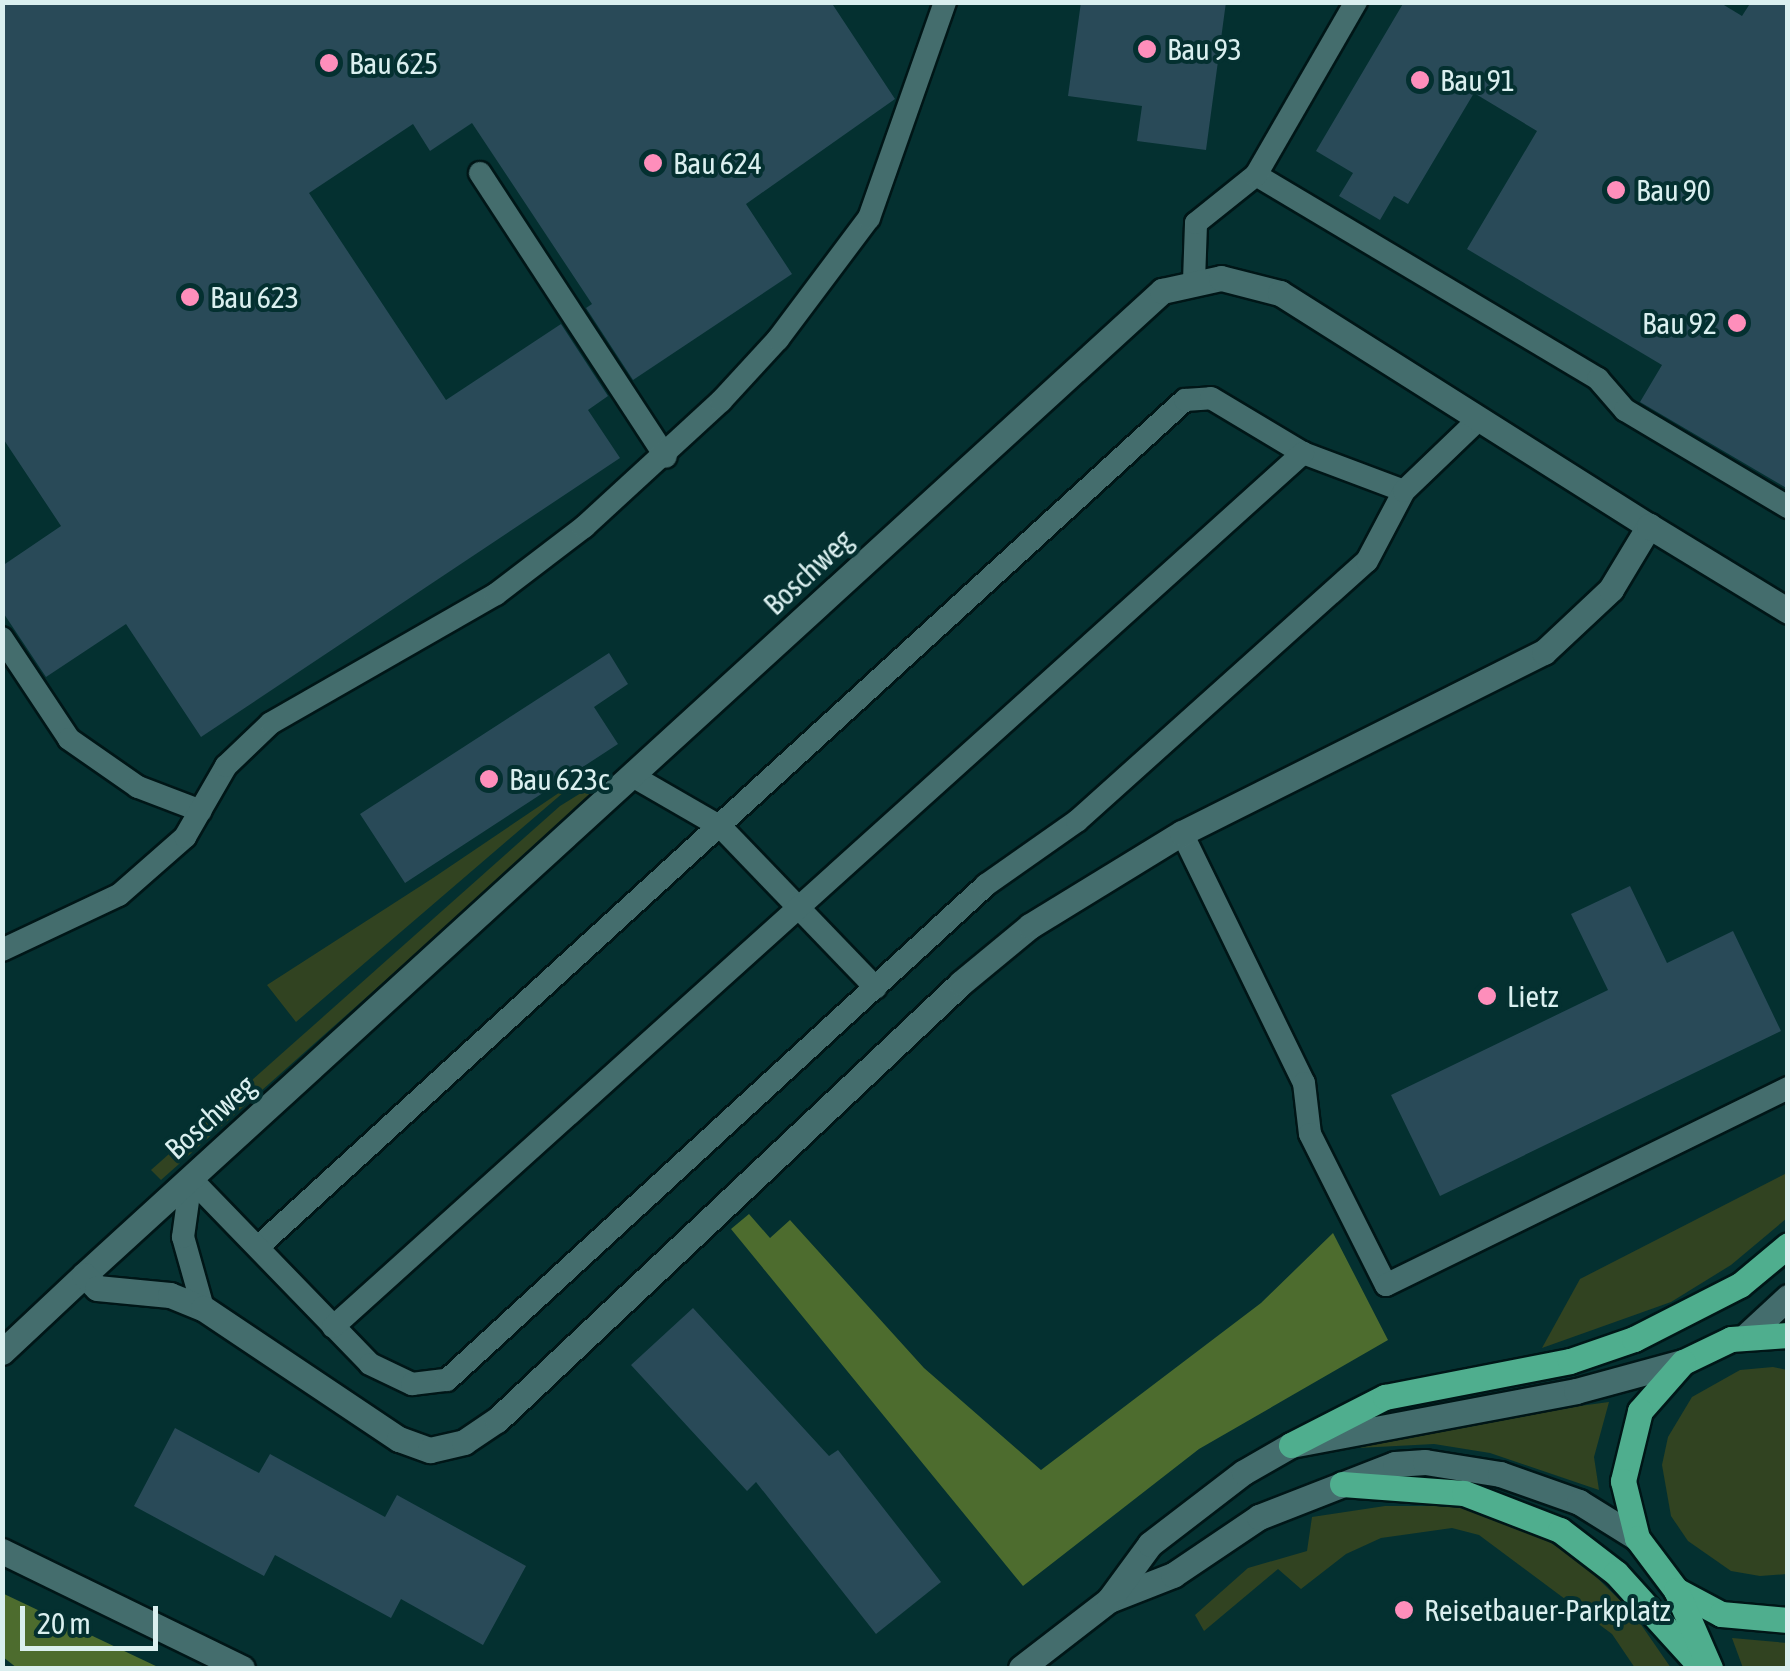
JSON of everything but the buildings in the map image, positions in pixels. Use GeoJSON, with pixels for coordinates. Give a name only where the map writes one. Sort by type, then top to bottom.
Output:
{"type":"FeatureCollection","features":[{"type":"Feature","properties":{"kind":"main road"},"geometry":{"type":"LineString","coordinates":[[1291,1445],[1354,1407],[1384,1397],[1570,1361],[1634,1338],[1740,1286],[1788,1244]]}},
{"type":"Feature","properties":{"kind":"main road"},"geometry":{"type":"LineString","coordinates":[[1710,1668],[1676,1590],[1637,1538],[1625,1496],[1627,1445],[1650,1395],[1683,1362],[1747,1335],[1788,1336]]}},
{"type":"Feature","properties":{"kind":"main road"},"geometry":{"type":"LineString","coordinates":[[1342,1484],[1464,1493],[1524,1512],[1584,1546],[1647,1606],[1702,1668]]}},
{"type":"Feature","properties":{"kind":"main road"},"geometry":{"type":"LineString","coordinates":[[1676,1590],[1721,1614],[1788,1620]]}},
{"type":"Feature","properties":{"kind":"street","name":"Boschweg"},"geometry":{"type":"LineString","coordinates":[[9,1344],[636,778],[1136,309],[1194,281],[1221,278],[1280,293],[1788,612]]}},
{"type":"Feature","properties":{"kind":"street"},"geometry":{"type":"LineString","coordinates":[[84,1275],[97,1288],[170,1295],[202,1308],[399,1439],[430,1450],[464,1442],[498,1420],[961,983],[1030,926],[1182,833],[1544,652],[1610,589],[1649,526]]}},
{"type":"Feature","properties":{"kind":"street"},"geometry":{"type":"LineString","coordinates":[[1747,1335],[1788,1298]]}},
{"type":"Feature","properties":{"kind":"street"},"geometry":{"type":"LineString","coordinates":[[1021,1668],[1109,1600],[1150,1544],[1244,1472],[1291,1445],[1576,1391],[1683,1362]]}},
{"type":"Feature","properties":{"kind":"street"},"geometry":{"type":"LineString","coordinates":[[1109,1600],[1173,1575],[1259,1517],[1395,1464],[1470,1467],[1579,1502],[1637,1538]]}},
{"type":"Feature","properties":{"kind":"street"},"geometry":{"type":"LineString","coordinates":[[2,1551],[242,1668]]}},
{"type":"Feature","properties":{"kind":"lane"},"geometry":{"type":"LineString","coordinates":[[2,950],[119,895],[185,837],[226,766],[271,723],[496,594],[666,456],[778,339],[869,218],[945,2]]}},
{"type":"Feature","properties":{"kind":"lane"},"geometry":{"type":"LineString","coordinates":[[1194,281],[1196,223],[1256,175],[1356,2]]}},
{"type":"Feature","properties":{"kind":"lane"},"geometry":{"type":"LineString","coordinates":[[480,173],[666,456]]}},
{"type":"Feature","properties":{"kind":"lane"},"geometry":{"type":"LineString","coordinates":[[1256,175],[1598,379],[1624,410],[1788,507]]}},
{"type":"Feature","properties":{"kind":"lane"},"geometry":{"type":"LineString","coordinates":[[259,1246],[1185,400],[1211,398],[1303,453],[1404,491]]}},
{"type":"Feature","properties":{"kind":"lane"},"geometry":{"type":"LineString","coordinates":[[190,1179],[259,1246],[334,1328],[390,1377],[412,1384],[447,1380],[986,885],[1077,821],[1367,560],[1404,491],[1479,419]]}},
{"type":"Feature","properties":{"kind":"lane"},"geometry":{"type":"LineString","coordinates":[[334,1328],[804,909],[910,801],[1001,732],[1303,453]]}},
{"type":"Feature","properties":{"kind":"lane"},"geometry":{"type":"LineString","coordinates":[[2,638],[68,739],[138,787],[201,812]]}},
{"type":"Feature","properties":{"kind":"lane"},"geometry":{"type":"LineString","coordinates":[[636,778],[721,827],[876,988]]}},
{"type":"Feature","properties":{"kind":"lane"},"geometry":{"type":"LineString","coordinates":[[1182,833],[1304,1083],[1310,1134],[1386,1285],[1788,1088]]}},
{"type":"Feature","properties":{"kind":"lane"},"geometry":{"type":"LineString","coordinates":[[190,1179],[183,1237],[202,1308]]}},
{"type":"Feature","properties":{"kind":"green space"},"geometry":{"type":"Polygon","coordinates":[[[631,762],[161,1180],[151,1170],[560,806],[631,762]]]}},
{"type":"Feature","properties":{"kind":"green space"},"geometry":{"type":"Polygon","coordinates":[[[578,780],[296,1022],[267,985],[433,878],[578,780]]]}},
{"type":"Feature","properties":{"kind":"green space"},"geometry":{"type":"Polygon","coordinates":[[[1787,1173],[1787,1218],[1731,1265],[1671,1302],[1542,1348],[1580,1279],[1787,1173]]]}},
{"type":"Feature","properties":{"kind":"green space"},"geometry":{"type":"Polygon","coordinates":[[[749,1214],[770,1238],[790,1220],[924,1368],[1041,1470],[1261,1303],[1333,1233],[1388,1340],[1199,1449],[1023,1586],[731,1229],[749,1214]]]}},
{"type":"Feature","properties":{"kind":"green space"},"geometry":{"type":"Polygon","coordinates":[[[1740,1370],[1787,1370],[1787,1574],[1760,1576],[1731,1571],[1688,1541],[1671,1516],[1662,1465],[1668,1437],[1692,1397],[1740,1370]]]}},
{"type":"Feature","properties":{"kind":"green space"},"geometry":{"type":"Polygon","coordinates":[[[1609,1402],[1594,1457],[1599,1490],[1490,1453],[1434,1444],[1358,1448],[1453,1423],[1609,1402]]]}},
{"type":"Feature","properties":{"kind":"green space"},"geometry":{"type":"Polygon","coordinates":[[[1385,1506],[1463,1506],[1529,1529],[1581,1562],[1633,1613],[1671,1668],[1635,1668],[1612,1634],[1479,1535],[1452,1528],[1381,1538],[1346,1554],[1301,1589],[1278,1569],[1204,1631],[1195,1615],[1248,1568],[1307,1551],[1312,1517],[1385,1506]]]}},
{"type":"Feature","properties":{"kind":"green space"},"geometry":{"type":"Polygon","coordinates":[[[2,1593],[160,1668],[17,1668],[3,1657],[2,1593]]]}},
{"type":"Feature","properties":{"kind":"green space"},"geometry":{"type":"Polygon","coordinates":[[[1732,1638],[1787,1643],[1787,1668],[1743,1668],[1732,1638]]]}},
{"type":"Feature","properties":{"kind":"place","name":"Bau 93"},"geometry":{"type":"Point","coordinates":[1147,49]}},
{"type":"Feature","properties":{"kind":"place","name":"Bau 625"},"geometry":{"type":"Point","coordinates":[329,63]}},
{"type":"Feature","properties":{"kind":"place","name":"Bau 91"},"geometry":{"type":"Point","coordinates":[1420,80]}},
{"type":"Feature","properties":{"kind":"place","name":"Bau 624"},"geometry":{"type":"Point","coordinates":[653,163]}},
{"type":"Feature","properties":{"kind":"place","name":"Bau 90"},"geometry":{"type":"Point","coordinates":[1616,190]}},
{"type":"Feature","properties":{"kind":"place","name":"Bau 623"},"geometry":{"type":"Point","coordinates":[190,297]}},
{"type":"Feature","properties":{"kind":"place","name":"Bau 92"},"geometry":{"type":"Point","coordinates":[1737,323]}},
{"type":"Feature","properties":{"kind":"place","name":"Bau 623c"},"geometry":{"type":"Point","coordinates":[489,779]}},
{"type":"Feature","properties":{"kind":"place","name":"Lietz"},"geometry":{"type":"Point","coordinates":[1487,996]}},
{"type":"Feature","properties":{"kind":"place","name":"Reisetbauer-Parkplatz"},"geometry":{"type":"Point","coordinates":[1404,1610]}}]}
